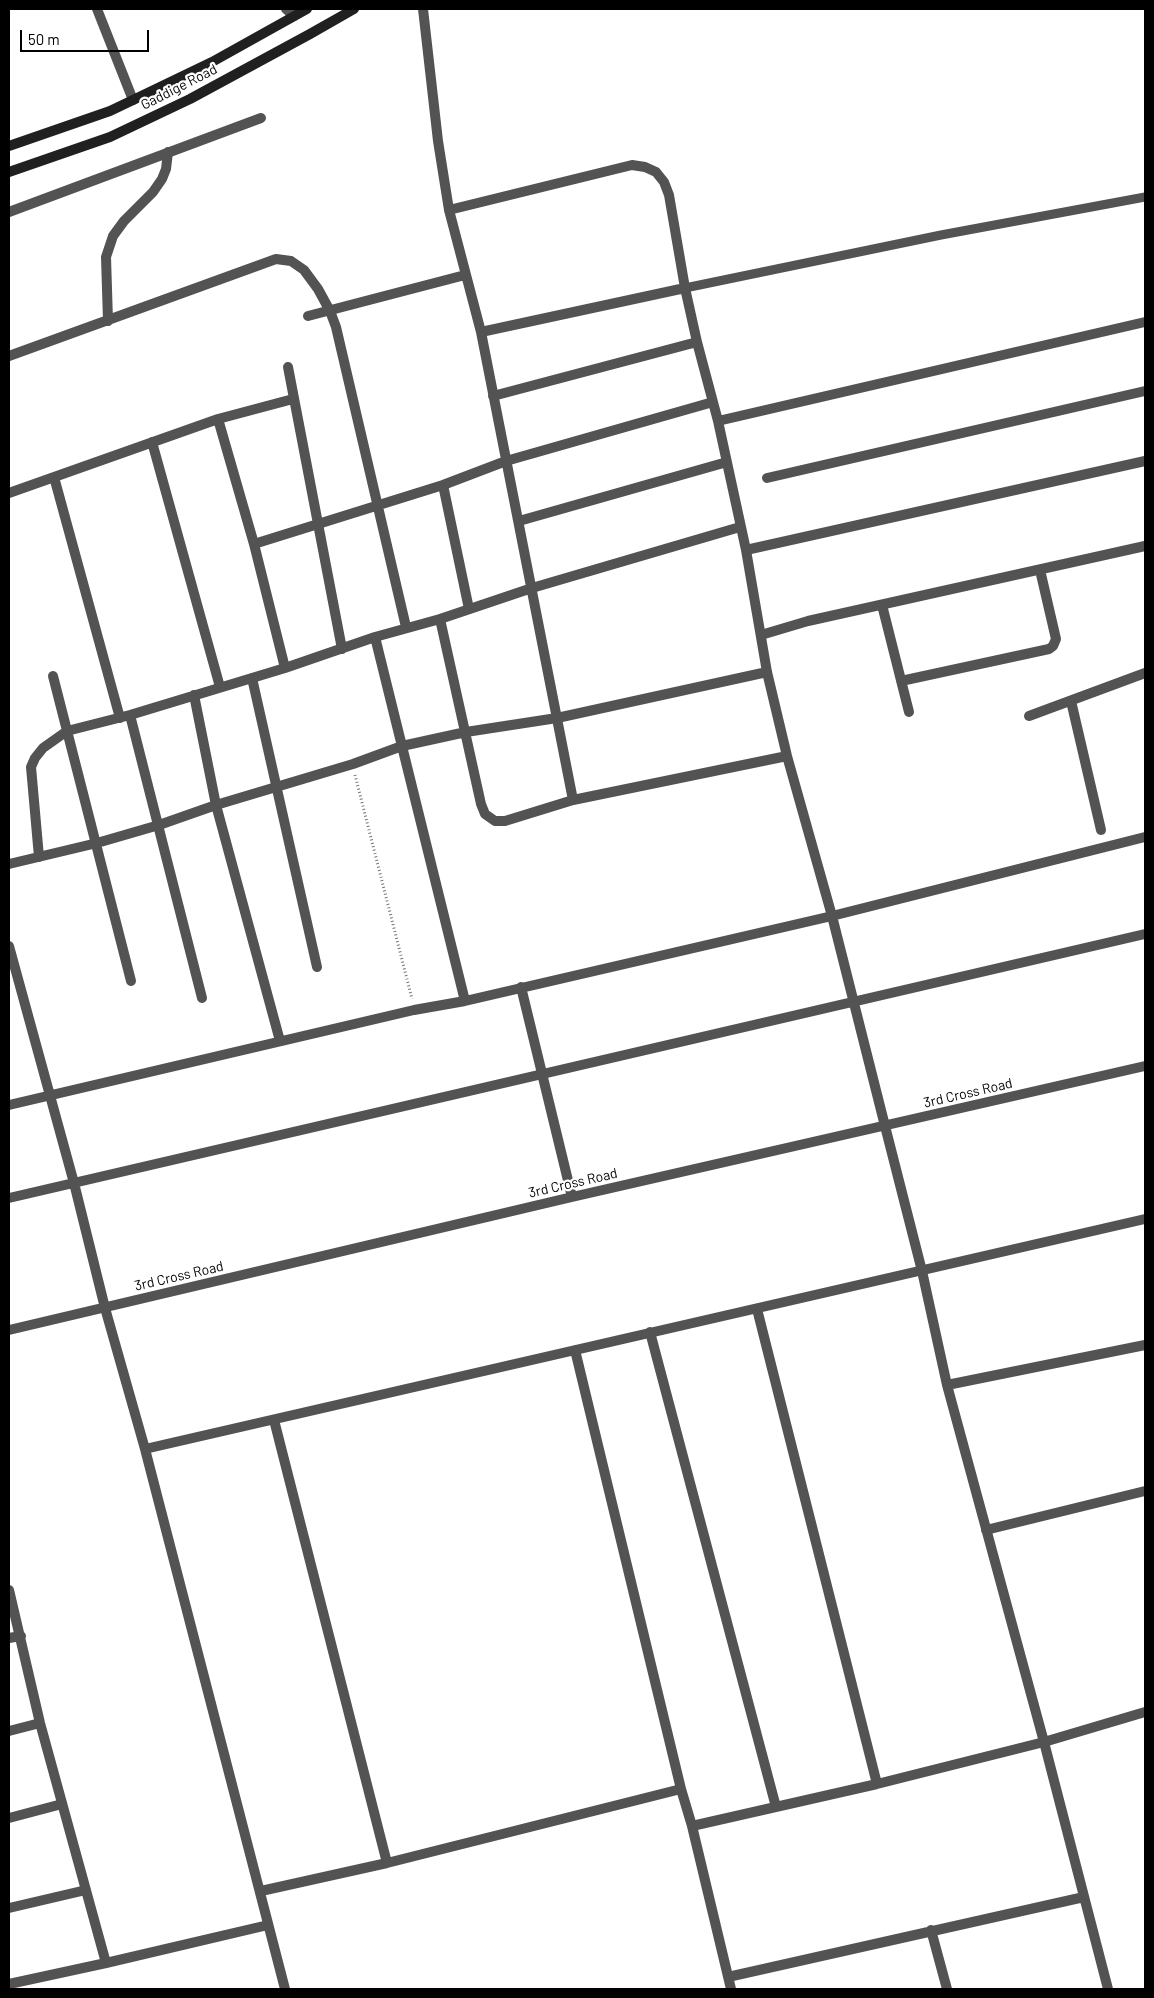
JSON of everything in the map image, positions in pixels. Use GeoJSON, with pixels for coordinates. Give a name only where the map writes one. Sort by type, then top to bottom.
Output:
{"type":"FeatureCollection","features":[{"type":"Feature","properties":{"kind":"main road","name":"Gaddige Road"},"geometry":{"type":"LineString","coordinates":[[9,146],[110,111],[212,62],[307,9]]}},
{"type":"Feature","properties":{"kind":"main road","name":"Gaddige Road"},"geometry":{"type":"LineString","coordinates":[[9,172],[110,136],[190,99],[354,9]]}},
{"type":"Feature","properties":{"kind":"street"},"geometry":{"type":"LineString","coordinates":[[96,9],[133,100]]}},
{"type":"Feature","properties":{"kind":"street"},"geometry":{"type":"LineString","coordinates":[[286,9],[294,16]]}},
{"type":"Feature","properties":{"kind":"street"},"geometry":{"type":"LineString","coordinates":[[423,9],[438,141],[449,210],[481,332],[573,800]]}},
{"type":"Feature","properties":{"kind":"street"},"geometry":{"type":"LineString","coordinates":[[9,212],[261,118]]}},
{"type":"Feature","properties":{"kind":"street"},"geometry":{"type":"LineString","coordinates":[[108,321],[106,257],[113,236],[124,221],[153,192],[162,179],[166,169],[168,152]]}},
{"type":"Feature","properties":{"kind":"street"},"geometry":{"type":"LineString","coordinates":[[449,210],[632,165],[645,167],[656,172],[664,182],[669,194],[685,288],[727,462],[746,550],[767,672],[787,756],[832,916],[886,1126],[922,1271],[947,1385],[1044,1742],[1108,1989]]}},
{"type":"Feature","properties":{"kind":"street"},"geometry":{"type":"LineString","coordinates":[[9,356],[276,259],[291,261],[304,270],[318,289],[336,327],[406,627]]}},
{"type":"Feature","properties":{"kind":"street"},"geometry":{"type":"LineString","coordinates":[[308,316],[465,275]]}},
{"type":"Feature","properties":{"kind":"street"},"geometry":{"type":"LineString","coordinates":[[481,332],[685,288]]}},
{"type":"Feature","properties":{"kind":"street"},"geometry":{"type":"LineString","coordinates":[[718,421],[1145,322]]}},
{"type":"Feature","properties":{"kind":"street"},"geometry":{"type":"LineString","coordinates":[[493,396],[697,342]]}},
{"type":"Feature","properties":{"kind":"street"},"geometry":{"type":"LineString","coordinates":[[288,367],[342,649]]}},
{"type":"Feature","properties":{"kind":"street"},"geometry":{"type":"LineString","coordinates":[[767,478],[1145,391]]}},
{"type":"Feature","properties":{"kind":"street"},"geometry":{"type":"LineString","coordinates":[[9,493],[218,419],[293,399]]}},
{"type":"Feature","properties":{"kind":"street"},"geometry":{"type":"LineString","coordinates":[[254,544],[443,485],[506,462],[713,402]]}},
{"type":"Feature","properties":{"kind":"street"},"geometry":{"type":"LineString","coordinates":[[218,419],[254,544],[285,668]]}},
{"type":"Feature","properties":{"kind":"street"},"geometry":{"type":"LineString","coordinates":[[152,442],[220,687]]}},
{"type":"Feature","properties":{"kind":"street"},"geometry":{"type":"LineString","coordinates":[[746,550],[1145,460]]}},
{"type":"Feature","properties":{"kind":"street"},"geometry":{"type":"LineString","coordinates":[[519,521],[727,462]]}},
{"type":"Feature","properties":{"kind":"street"},"geometry":{"type":"LineString","coordinates":[[54,477],[120,718]]}},
{"type":"Feature","properties":{"kind":"street"},"geometry":{"type":"LineString","coordinates":[[443,485],[469,609]]}},
{"type":"Feature","properties":{"kind":"street"},"geometry":{"type":"LineString","coordinates":[[39,857],[31,767],[43,748],[67,732],[285,668],[406,627],[440,619],[532,588],[740,527]]}},
{"type":"Feature","properties":{"kind":"street"},"geometry":{"type":"LineString","coordinates":[[761,635],[808,621],[1145,546]]}},
{"type":"Feature","properties":{"kind":"street"},"geometry":{"type":"LineString","coordinates":[[901,681],[1049,649],[1054,646],[1056,639],[1040,570]]}},
{"type":"Feature","properties":{"kind":"street"},"geometry":{"type":"LineString","coordinates":[[882,605],[909,712]]}},
{"type":"Feature","properties":{"kind":"street"},"geometry":{"type":"LineString","coordinates":[[440,619],[481,804],[490,818],[495,821],[505,821],[573,800],[787,756]]}},
{"type":"Feature","properties":{"kind":"street"},"geometry":{"type":"LineString","coordinates":[[376,637],[465,1001]]}},
{"type":"Feature","properties":{"kind":"street"},"geometry":{"type":"LineString","coordinates":[[9,864],[96,843],[159,825],[216,805],[353,764],[402,746],[466,732],[557,718],[767,672]]}},
{"type":"Feature","properties":{"kind":"street"},"geometry":{"type":"LineString","coordinates":[[1029,716],[1145,673]]}},
{"type":"Feature","properties":{"kind":"street"},"geometry":{"type":"LineString","coordinates":[[53,676],[131,981]]}},
{"type":"Feature","properties":{"kind":"street"},"geometry":{"type":"LineString","coordinates":[[252,678],[317,967]]}},
{"type":"Feature","properties":{"kind":"street"},"geometry":{"type":"LineString","coordinates":[[194,695],[216,805],[280,1041]]}},
{"type":"Feature","properties":{"kind":"street"},"geometry":{"type":"LineString","coordinates":[[1071,701],[1101,830]]}},
{"type":"Feature","properties":{"kind":"street"},"geometry":{"type":"LineString","coordinates":[[130,715],[202,998]]}},
{"type":"Feature","properties":{"kind":"street"},"geometry":{"type":"LineString","coordinates":[[9,1105],[414,1010],[465,1001],[832,916],[1145,837]]}},
{"type":"Feature","properties":{"kind":"street"},"geometry":{"type":"LineString","coordinates":[[9,1198],[1145,934]]}},
{"type":"Feature","properties":{"kind":"street"},"geometry":{"type":"LineString","coordinates":[[9,946],[74,1182],[105,1308],[145,1449],[285,1989]]}},
{"type":"Feature","properties":{"kind":"street"},"geometry":{"type":"LineString","coordinates":[[521,987],[572,1196]]}},
{"type":"Feature","properties":{"kind":"street","name":"3rd Cross Road"},"geometry":{"type":"LineString","coordinates":[[9,1330],[572,1196],[1145,1066]]}},
{"type":"Feature","properties":{"kind":"street"},"geometry":{"type":"LineString","coordinates":[[145,1449],[1145,1218]]}},
{"type":"Feature","properties":{"kind":"street"},"geometry":{"type":"LineString","coordinates":[[757,1309],[877,1784]]}},
{"type":"Feature","properties":{"kind":"street"},"geometry":{"type":"LineString","coordinates":[[650,1332],[776,1807]]}},
{"type":"Feature","properties":{"kind":"street"},"geometry":{"type":"LineString","coordinates":[[947,1385],[1145,1345]]}},
{"type":"Feature","properties":{"kind":"street"},"geometry":{"type":"LineString","coordinates":[[575,1350],[730,1989]]}},
{"type":"Feature","properties":{"kind":"street"},"geometry":{"type":"LineString","coordinates":[[274,1420],[387,1863]]}},
{"type":"Feature","properties":{"kind":"street"},"geometry":{"type":"LineString","coordinates":[[986,1530],[1145,1494]]}},
{"type":"Feature","properties":{"kind":"street"},"geometry":{"type":"LineString","coordinates":[[9,1590],[40,1723],[106,1963]]}},
{"type":"Feature","properties":{"kind":"street"},"geometry":{"type":"LineString","coordinates":[[9,1638],[21,1636]]}},
{"type":"Feature","properties":{"kind":"street"},"geometry":{"type":"LineString","coordinates":[[692,1826],[877,1784],[1044,1742],[1145,1712]]}},
{"type":"Feature","properties":{"kind":"street"},"geometry":{"type":"LineString","coordinates":[[9,1731],[40,1723]]}},
{"type":"Feature","properties":{"kind":"street"},"geometry":{"type":"LineString","coordinates":[[261,1892],[387,1863],[681,1789]]}},
{"type":"Feature","properties":{"kind":"street"},"geometry":{"type":"LineString","coordinates":[[9,1818],[62,1804]]}},
{"type":"Feature","properties":{"kind":"street"},"geometry":{"type":"LineString","coordinates":[[9,1908],[86,1890]]}},
{"type":"Feature","properties":{"kind":"street"},"geometry":{"type":"LineString","coordinates":[[728,1977],[1084,1897]]}},
{"type":"Feature","properties":{"kind":"street"},"geometry":{"type":"LineString","coordinates":[[9,1984],[268,1925]]}},
{"type":"Feature","properties":{"kind":"street"},"geometry":{"type":"LineString","coordinates":[[931,1930],[947,1989]]}},
{"type":"Feature","properties":{"kind":"lane"},"geometry":{"type":"LineString","coordinates":[[685,288],[941,235],[1145,197]]}},
{"type":"Feature","properties":{"kind":"path"},"geometry":{"type":"LineString","coordinates":[[353,764],[414,1010]]}}]}
